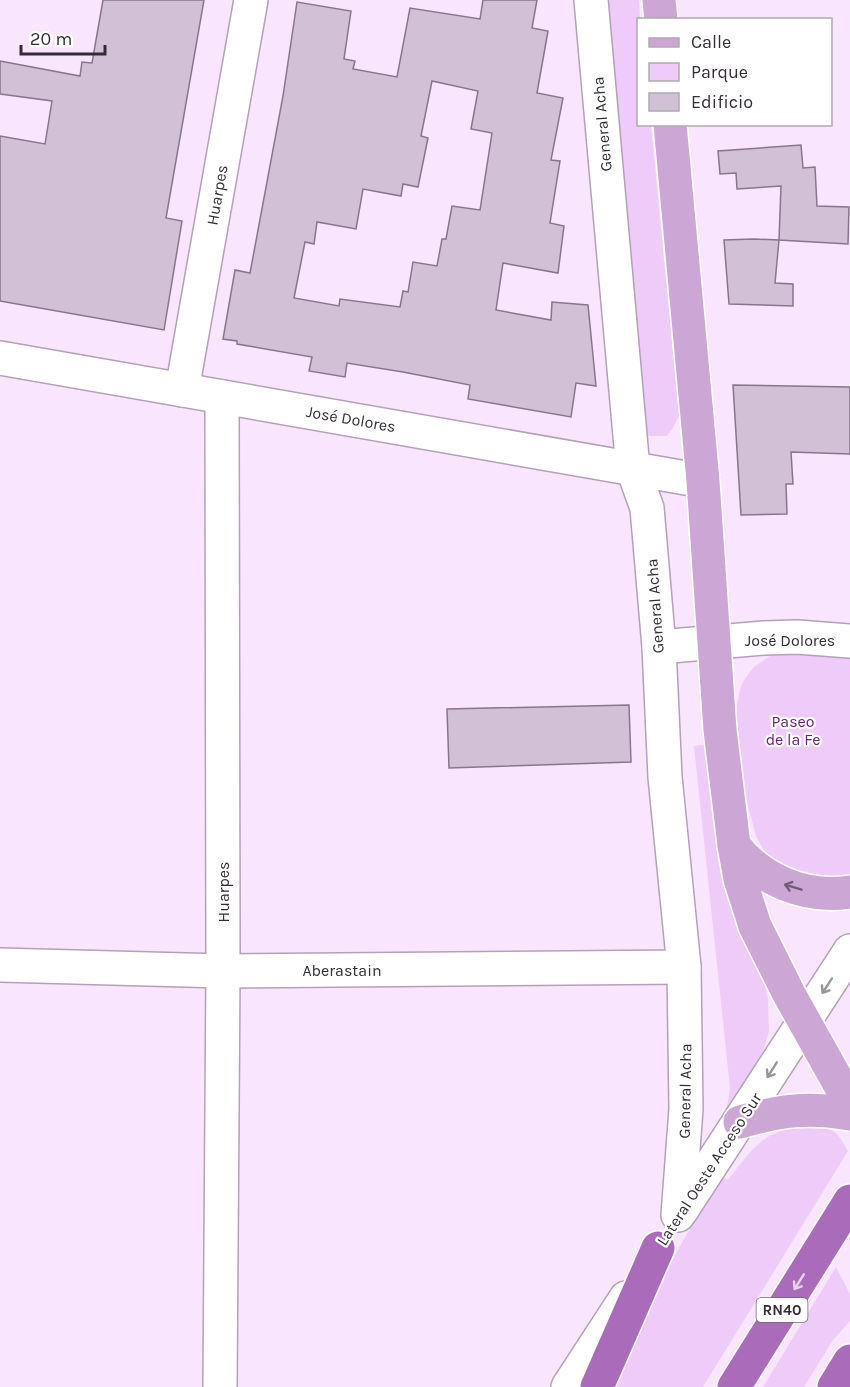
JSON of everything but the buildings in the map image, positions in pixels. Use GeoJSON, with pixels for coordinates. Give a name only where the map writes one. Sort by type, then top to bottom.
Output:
{"type":"FeatureCollection","features":[{"type":"Feature","properties":{"kind":"highway","name":"RN40"},"geometry":{"type":"LineString","coordinates":[[734,1387],[850,1201]]}},
{"type":"Feature","properties":{"kind":"highway"},"geometry":{"type":"LineString","coordinates":[[597,1387],[658,1248]]}},
{"type":"Feature","properties":{"kind":"highway"},"geometry":{"type":"LineString","coordinates":[[834,1387],[850,1361]]}},
{"type":"Feature","properties":{"kind":"main road"},"geometry":{"type":"LineString","coordinates":[[659,0],[661,18]]}},
{"type":"Feature","properties":{"kind":"main road"},"geometry":{"type":"LineString","coordinates":[[670,126],[703,481],[720,730],[740,879],[755,926],[850,1103]]}},
{"type":"Feature","properties":{"kind":"main road"},"geometry":{"type":"LineString","coordinates":[[734,845],[745,859],[789,887],[829,895],[850,892]]}},
{"type":"Feature","properties":{"kind":"main road"},"geometry":{"type":"LineString","coordinates":[[740,1122],[790,1110],[826,1110],[850,1114]]}},
{"type":"Feature","properties":{"kind":"street","name":"Huarpes"},"geometry":{"type":"LineString","coordinates":[[182,390],[251,0]]}},
{"type":"Feature","properties":{"kind":"street","name":"General Acha"},"geometry":{"type":"LineString","coordinates":[[591,0],[633,469],[647,508],[659,647],[665,777],[684,967],[686,1109],[678,1215]]}},
{"type":"Feature","properties":{"kind":"street","name":"José Dolores"},"geometry":{"type":"LineString","coordinates":[[0,358],[703,481]]}},
{"type":"Feature","properties":{"kind":"street","name":"Huarpes"},"geometry":{"type":"LineString","coordinates":[[220,1387],[223,971],[222,397]]}},
{"type":"Feature","properties":{"kind":"street","name":"José Dolores"},"geometry":{"type":"LineString","coordinates":[[659,647],[764,638],[797,637],[850,641]]}},
{"type":"Feature","properties":{"kind":"street","name":"Lateral Oeste Acceso Sur"},"geometry":{"type":"LineString","coordinates":[[568,1387],[850,951]]}},
{"type":"Feature","properties":{"kind":"street","name":"Aberastain"},"geometry":{"type":"LineString","coordinates":[[0,965],[223,971],[684,967]]}},
{"type":"Feature","properties":{"kind":"green space"},"geometry":{"type":"Polygon","coordinates":[[[605,0],[639,0],[637,126],[651,126],[679,415],[667,436],[642,436],[605,0]]]}},
{"type":"Feature","properties":{"kind":"green space","name":"Paseo de la Fe"},"geometry":{"type":"Polygon","coordinates":[[[774,653],[850,654],[850,880],[838,882],[784,868],[763,849],[756,836],[741,778],[735,713],[741,686],[746,677],[754,667],[774,653]]]}},
{"type":"Feature","properties":{"kind":"green space"},"geometry":{"type":"Polygon","coordinates":[[[708,744],[718,861],[736,926],[765,984],[768,1000],[769,1031],[763,1052],[722,1119],[730,1088],[694,746],[708,744]]]}},
{"type":"Feature","properties":{"kind":"green space"},"geometry":{"type":"Polygon","coordinates":[[[809,1126],[833,1131],[848,1151],[703,1387],[610,1387],[676,1253],[723,1177],[728,1180],[761,1141],[781,1131],[809,1126]]]}},
{"type":"Feature","properties":{"kind":"green space"},"geometry":{"type":"Polygon","coordinates":[[[836,1267],[850,1294],[850,1321],[833,1340],[804,1387],[763,1387],[836,1267]]]}}]}
